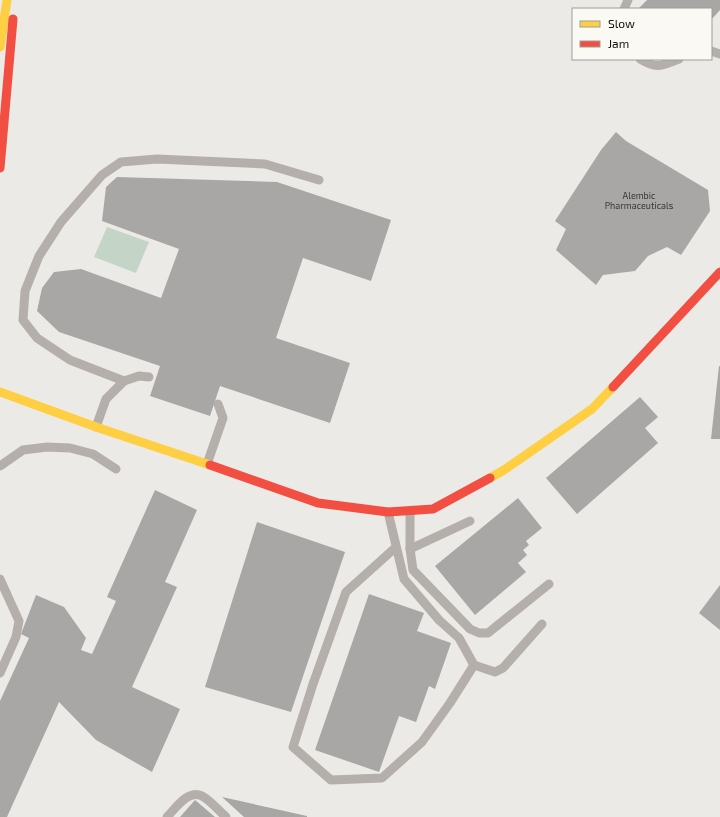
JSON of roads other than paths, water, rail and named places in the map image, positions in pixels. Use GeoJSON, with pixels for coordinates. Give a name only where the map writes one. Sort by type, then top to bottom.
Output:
{"type":"FeatureCollection","features":[{"type":"Feature","properties":{"kind":"street"},"geometry":{"type":"LineString","coordinates":[[0,47],[7,0]]}},
{"type":"Feature","properties":{"kind":"street"},"geometry":{"type":"LineString","coordinates":[[0,168],[15,0]]}},
{"type":"Feature","properties":{"kind":"street"},"geometry":{"type":"LineString","coordinates":[[0,392],[96,427],[318,503],[388,512],[433,509],[504,470],[592,409],[720,272]]}},
{"type":"Feature","properties":{"kind":"lane"},"geometry":{"type":"LineString","coordinates":[[642,60],[653,66],[670,63],[677,60]]}},
{"type":"Feature","properties":{"kind":"lane"},"geometry":{"type":"LineString","coordinates":[[124,381],[70,360],[37,338],[23,320],[25,291],[39,256],[62,222],[102,175],[121,162],[157,159],[265,164],[320,180]]}},
{"type":"Feature","properties":{"kind":"lane"},"geometry":{"type":"LineString","coordinates":[[96,427],[106,399],[124,381],[139,376],[149,377]]}},
{"type":"Feature","properties":{"kind":"lane"},"geometry":{"type":"LineString","coordinates":[[207,464],[223,418],[218,404]]}},
{"type":"Feature","properties":{"kind":"lane"},"geometry":{"type":"LineString","coordinates":[[0,466],[23,450],[47,447],[70,448],[93,454],[116,470]]}},
{"type":"Feature","properties":{"kind":"lane"},"geometry":{"type":"LineString","coordinates":[[410,510],[410,549],[413,570],[470,628],[479,633],[488,633],[549,584]]}},
{"type":"Feature","properties":{"kind":"lane"},"geometry":{"type":"LineString","coordinates":[[388,512],[404,579],[439,620],[459,638],[474,665],[495,672],[503,668],[542,624]]}},
{"type":"Feature","properties":{"kind":"lane"},"geometry":{"type":"LineString","coordinates":[[410,549],[470,521]]}},
{"type":"Feature","properties":{"kind":"lane"},"geometry":{"type":"LineString","coordinates":[[396,547],[346,592],[313,684],[293,748],[331,780],[382,778],[422,742],[450,703],[474,665]]}},
{"type":"Feature","properties":{"kind":"lane"},"geometry":{"type":"LineString","coordinates":[[0,579],[19,621],[16,637],[0,674]]}},
{"type":"Feature","properties":{"kind":"lane"},"geometry":{"type":"LineString","coordinates":[[167,817],[180,803],[188,797],[195,795],[202,796],[226,817]]}}]}
